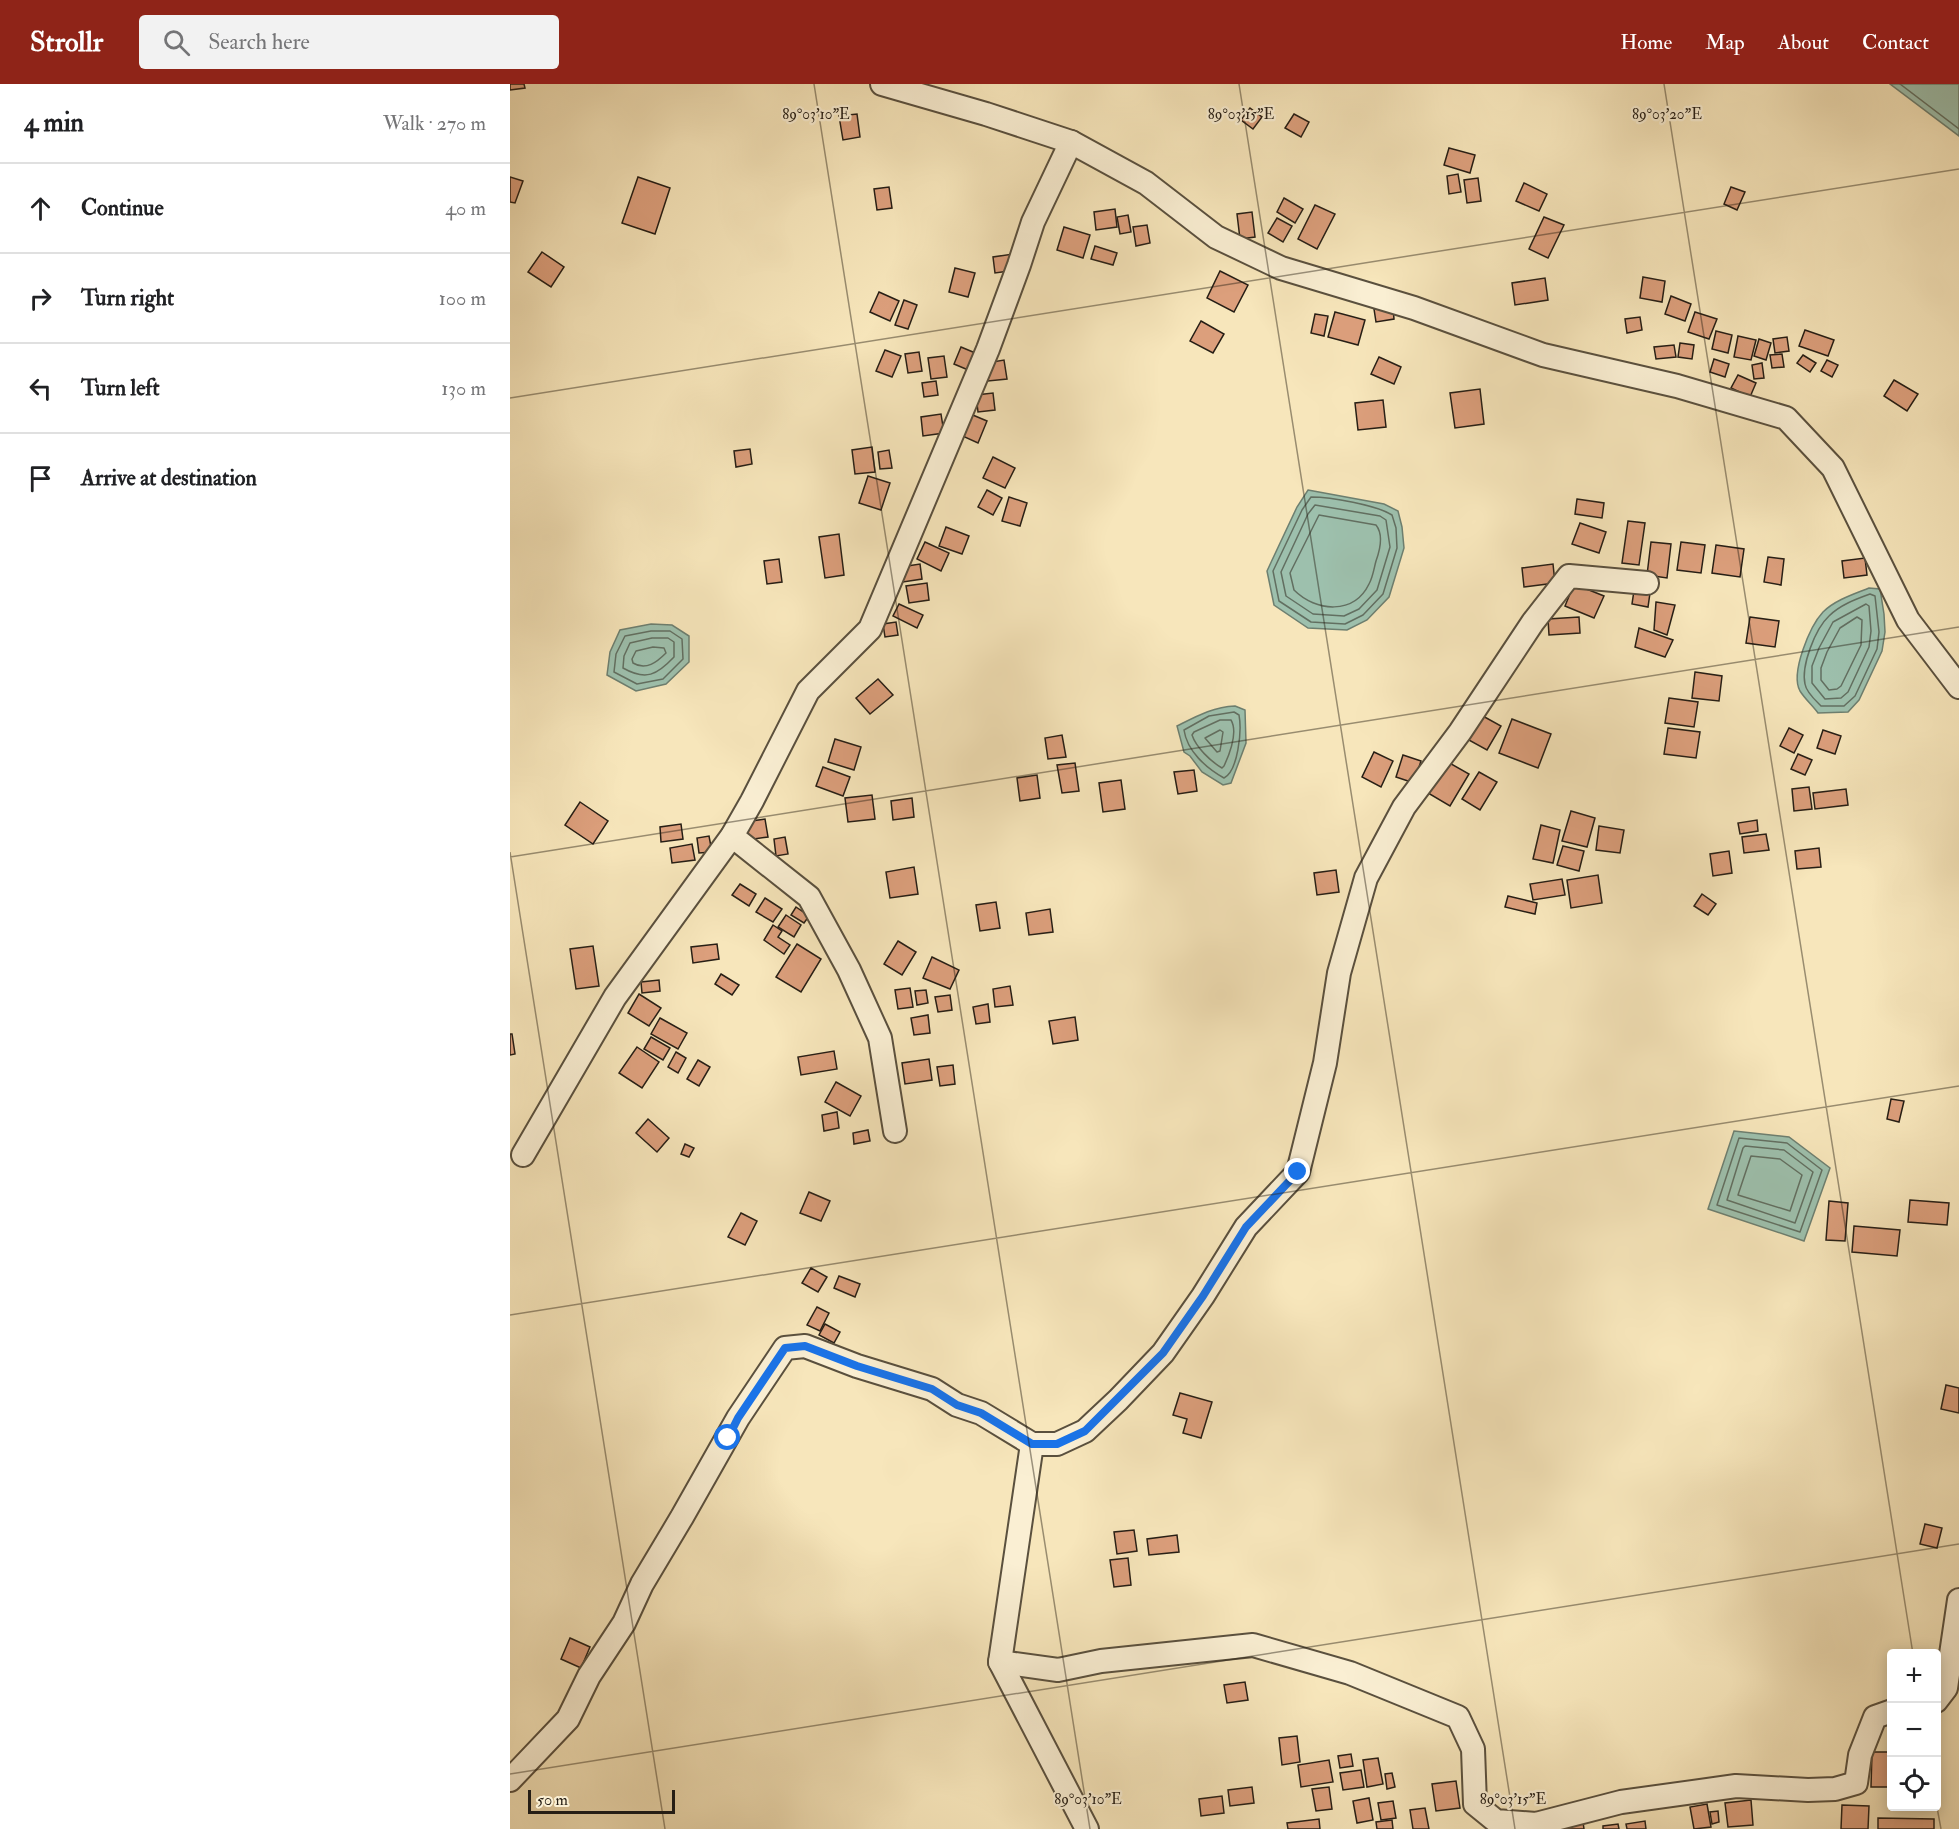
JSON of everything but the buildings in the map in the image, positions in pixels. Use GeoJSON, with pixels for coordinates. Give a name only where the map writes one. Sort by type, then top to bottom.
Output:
{"type":"FeatureCollection","features":[{"type":"Feature","properties":{"kind":"street"},"geometry":{"type":"LineString","coordinates":[[882,84],[986,114],[1071,142],[1146,183],[1216,237],[1281,268],[1414,308],[1543,355],[1677,386],[1786,418],[1833,468],[1908,620],[1959,687]]}},
{"type":"Feature","properties":{"kind":"street"},"geometry":{"type":"LineString","coordinates":[[523,1155],[615,997],[732,836],[753,801],[808,691],[870,629],[988,348],[1033,222],[1071,142]]}},
{"type":"Feature","properties":{"kind":"street"},"geometry":{"type":"LineString","coordinates":[[510,1780],[568,1719],[589,1676],[624,1623],[642,1584],[738,1418],[785,1348],[805,1346],[857,1366],[932,1389],[957,1405],[981,1413],[1032,1444],[1057,1444],[1085,1431],[1163,1353],[1203,1296],[1246,1227],[1298,1172],[1325,1063],[1339,973],[1366,878],[1404,807],[1460,732],[1533,622],[1569,576],[1647,583]]}},
{"type":"Feature","properties":{"kind":"street"},"geometry":{"type":"LineString","coordinates":[[732,836],[809,897],[849,970],[880,1038],[895,1131]]}},
{"type":"Feature","properties":{"kind":"street"},"geometry":{"type":"LineString","coordinates":[[1032,1444],[1000,1662],[1087,1829]]}},
{"type":"Feature","properties":{"kind":"street"},"geometry":{"type":"LineString","coordinates":[[1941,1694],[1946,1688],[1959,1600]]}},
{"type":"Feature","properties":{"kind":"street"},"geometry":{"type":"LineString","coordinates":[[1000,1662],[1058,1670],[1101,1661],[1252,1646],[1350,1673],[1458,1717],[1473,1749],[1475,1804],[1496,1821],[1536,1824],[1621,1802],[1736,1786],[1808,1790],[1835,1789],[1856,1783],[1860,1755],[1875,1717],[1887,1713]]}},
{"type":"Feature","properties":{"kind":"water"},"geometry":{"type":"Polygon","coordinates":[[[1890,84],[1959,84],[1959,136],[1890,84]]]}},
{"type":"Feature","properties":{"kind":"water"},"geometry":{"type":"Polygon","coordinates":[[[1308,490],[1384,504],[1398,511],[1404,548],[1389,597],[1367,620],[1347,630],[1308,628],[1274,605],[1267,571],[1297,507],[1308,490]]]}},
{"type":"Feature","properties":{"kind":"water"},"geometry":{"type":"Polygon","coordinates":[[[1869,588],[1880,589],[1885,632],[1882,651],[1859,700],[1848,712],[1818,713],[1800,691],[1798,683],[1799,662],[1807,638],[1823,612],[1833,604],[1869,588]]]}},
{"type":"Feature","properties":{"kind":"water"},"geometry":{"type":"Polygon","coordinates":[[[651,624],[672,625],[689,636],[689,662],[666,684],[636,691],[607,675],[610,652],[620,630],[651,624]]]}},
{"type":"Feature","properties":{"kind":"water"},"geometry":{"type":"Polygon","coordinates":[[[1235,706],[1245,710],[1246,743],[1231,783],[1223,785],[1202,772],[1184,752],[1177,726],[1212,710],[1235,706]]]}},
{"type":"Feature","properties":{"kind":"water"},"geometry":{"type":"Polygon","coordinates":[[[1734,1131],[1789,1137],[1830,1168],[1804,1241],[1708,1209],[1734,1131]]]}},
{"type":"Feature","properties":{"kind":"route"},"geometry":{"type":"LineString","coordinates":[[728,1438],[738,1418],[785,1348],[805,1346],[857,1366],[932,1389],[957,1405],[981,1413],[1032,1444],[1057,1444],[1085,1431],[1163,1353],[1203,1296],[1246,1227],[1298,1172]]}}]}
